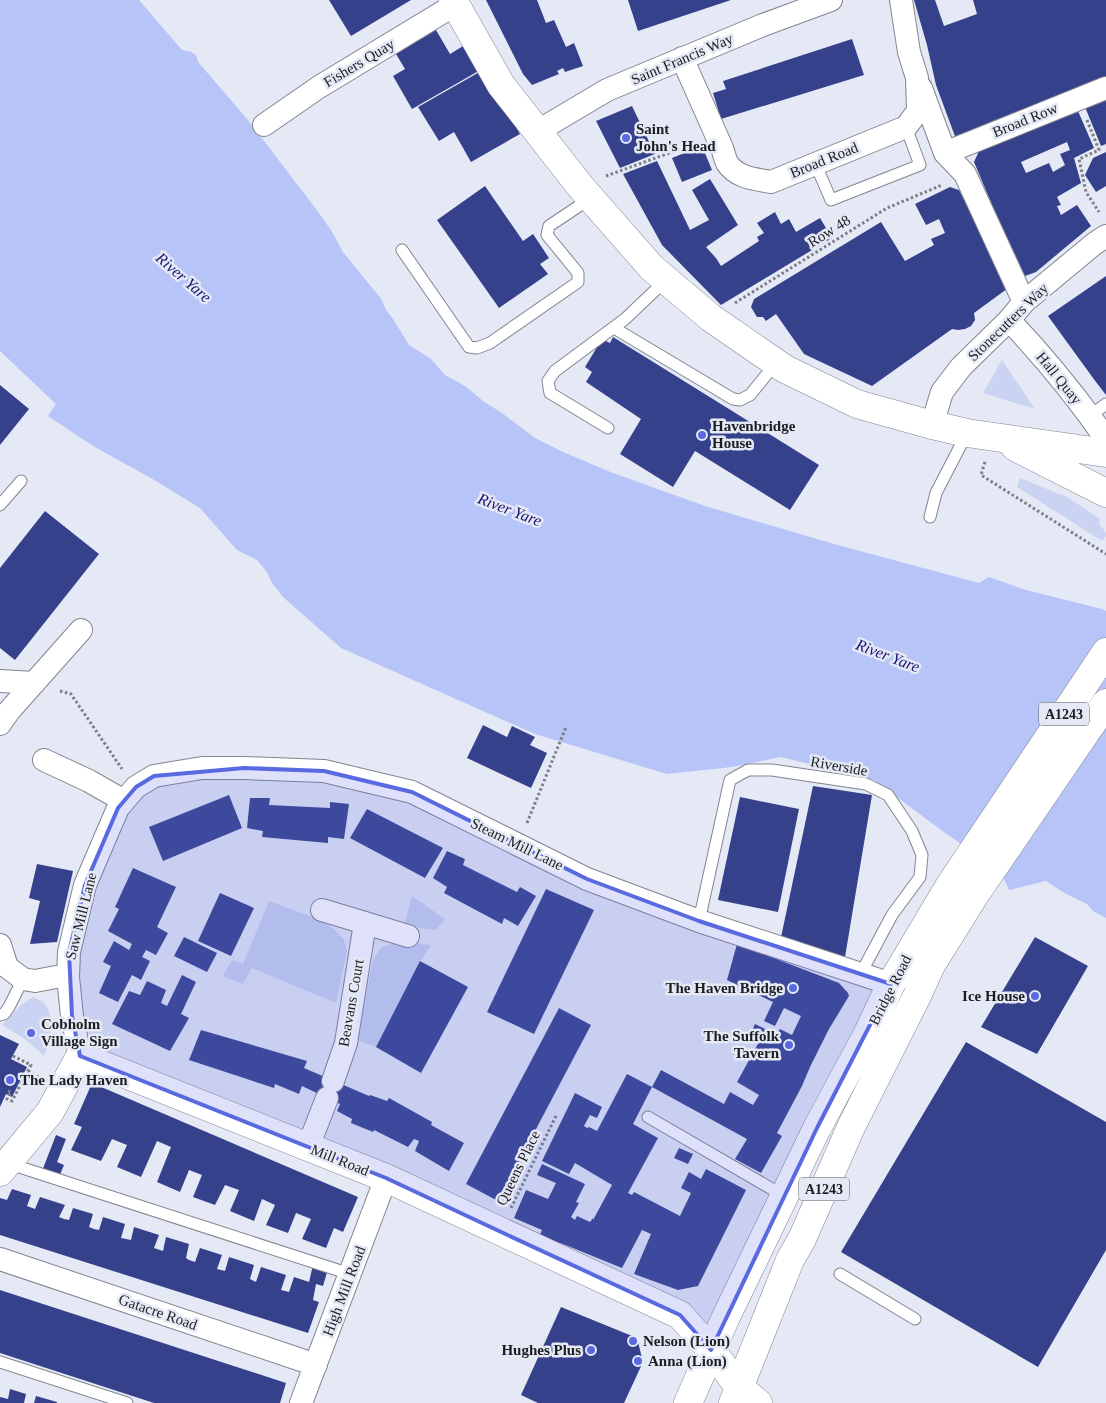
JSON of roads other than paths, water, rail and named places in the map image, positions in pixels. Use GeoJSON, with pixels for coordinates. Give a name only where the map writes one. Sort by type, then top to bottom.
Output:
{"type":"FeatureCollection","features":[{"type":"Feature","properties":{"kind":"main road"},"geometry":{"type":"LineString","coordinates":[[454,2],[500,85],[585,192],[652,268],[711,318],[785,369],[857,404],[967,433],[1106,453]]}},
{"type":"Feature","properties":{"kind":"main road"},"geometry":{"type":"LineString","coordinates":[[994,436],[1101,496]]}},
{"type":"Feature","properties":{"kind":"main road","name":"Bridge Road"},"geometry":{"type":"LineString","coordinates":[[743,1399],[790,1260],[802,1240],[851,1127],[950,885],[1106,652]]}},
{"type":"Feature","properties":{"kind":"main road","name":"Bridge Road"},"geometry":{"type":"LineString","coordinates":[[712,1350],[725,1319],[817,1128],[867,1035],[891,984],[921,958],[974,896],[1106,704]]}},
{"type":"Feature","properties":{"kind":"main road"},"geometry":{"type":"LineString","coordinates":[[4,1168],[50,1112],[80,1056]]}},
{"type":"Feature","properties":{"kind":"main road","name":"Mill Road"},"geometry":{"type":"LineString","coordinates":[[80,1056],[386,1178],[680,1316],[712,1350],[743,1399]]}},
{"type":"Feature","properties":{"kind":"main road","name":"A1243"},"geometry":{"type":"LineString","coordinates":[[688,1403],[712,1350]]}},
{"type":"Feature","properties":{"kind":"street","name":"Saint Francis Way"},"geometry":{"type":"LineString","coordinates":[[538,131],[606,90],[763,25],[831,0]]}},
{"type":"Feature","properties":{"kind":"street"},"geometry":{"type":"LineString","coordinates":[[901,0],[909,52],[945,153],[965,174],[1024,302]]}},
{"type":"Feature","properties":{"kind":"street","name":"Fishers Quay"},"geometry":{"type":"LineString","coordinates":[[264,125],[319,87],[454,2]]}},
{"type":"Feature","properties":{"kind":"street","name":"Broad Road"},"geometry":{"type":"LineString","coordinates":[[682,58],[727,163],[736,173],[751,178],[771,182],[906,127]]}},
{"type":"Feature","properties":{"kind":"street"},"geometry":{"type":"LineString","coordinates":[[906,127],[918,111],[917,78]]}},
{"type":"Feature","properties":{"kind":"street","name":"Broad Row"},"geometry":{"type":"LineString","coordinates":[[945,153],[1106,88]]}},
{"type":"Feature","properties":{"kind":"street","name":"Stonecutters Way"},"geometry":{"type":"LineString","coordinates":[[932,425],[942,392],[961,367],[1009,320],[1024,302],[1094,244],[1103,225]]}},
{"type":"Feature","properties":{"kind":"street","name":"Hall Quay"},"geometry":{"type":"LineString","coordinates":[[1009,320],[1098,410],[1106,439]]}},
{"type":"Feature","properties":{"kind":"street"},"geometry":{"type":"LineString","coordinates":[[0,724],[9,711],[81,630]]}},
{"type":"Feature","properties":{"kind":"street"},"geometry":{"type":"LineString","coordinates":[[0,681],[34,683]]}},
{"type":"Feature","properties":{"kind":"street"},"geometry":{"type":"LineString","coordinates":[[44,760],[89,782],[130,794]]}},
{"type":"Feature","properties":{"kind":"street","name":"Steam Mill Lane"},"geometry":{"type":"LineString","coordinates":[[130,794],[154,776],[202,768],[324,771],[412,792],[587,879],[700,922],[891,984]]}},
{"type":"Feature","properties":{"kind":"street","name":"Saw Mill Lane"},"geometry":{"type":"LineString","coordinates":[[80,1056],[72,1016],[68,978],[69,952],[85,885],[118,808],[130,794]]}},
{"type":"Feature","properties":{"kind":"street"},"geometry":{"type":"LineString","coordinates":[[322,910],[408,936]]}},
{"type":"Feature","properties":{"kind":"street","name":"Beavans Court"},"geometry":{"type":"LineString","coordinates":[[308,1147],[346,1043],[365,923]]}},
{"type":"Feature","properties":{"kind":"street"},"geometry":{"type":"LineString","coordinates":[[0,945],[10,970],[35,981],[56,977],[68,978]]}},
{"type":"Feature","properties":{"kind":"street","name":"High Mill Road"},"geometry":{"type":"LineString","coordinates":[[301,1403],[386,1178]]}},
{"type":"Feature","properties":{"kind":"street","name":"Gatacre Road"},"geometry":{"type":"LineString","coordinates":[[0,1259],[316,1365]]}},
{"type":"Feature","properties":{"kind":"lane"},"geometry":{"type":"LineString","coordinates":[[815,163],[831,200],[920,165],[906,127]]}},
{"type":"Feature","properties":{"kind":"lane"},"geometry":{"type":"LineString","coordinates":[[402,250],[469,347],[477,348],[490,343],[578,282],[578,273],[548,235],[549,226],[585,192]]}},
{"type":"Feature","properties":{"kind":"lane"},"geometry":{"type":"LineString","coordinates":[[608,428],[550,394],[548,381],[555,371],[625,319],[666,280]]}},
{"type":"Feature","properties":{"kind":"lane"},"geometry":{"type":"LineString","coordinates":[[614,328],[733,399],[740,400],[750,395],[776,362]]}},
{"type":"Feature","properties":{"kind":"lane"},"geometry":{"type":"LineString","coordinates":[[930,516],[936,494],[967,433]]}},
{"type":"Feature","properties":{"kind":"lane"},"geometry":{"type":"LineString","coordinates":[[0,505],[21,481]]}},
{"type":"Feature","properties":{"kind":"lane","name":"Riverside"},"geometry":{"type":"LineString","coordinates":[[700,922],[730,780],[748,770],[772,770],[866,784],[888,795],[912,831],[922,855],[920,877],[892,916],[860,975]]}},
{"type":"Feature","properties":{"kind":"lane"},"geometry":{"type":"LineString","coordinates":[[0,1014],[4,1014],[9,1007],[10,970]]}},
{"type":"Feature","properties":{"kind":"lane"},"geometry":{"type":"LineString","coordinates":[[648,1117],[784,1196]]}},
{"type":"Feature","properties":{"kind":"lane"},"geometry":{"type":"LineString","coordinates":[[4,1168],[350,1274]]}},
{"type":"Feature","properties":{"kind":"lane"},"geometry":{"type":"LineString","coordinates":[[840,1274],[915,1319]]}},
{"type":"Feature","properties":{"kind":"lane"},"geometry":{"type":"LineString","coordinates":[[0,1362],[127,1403]]}},
{"type":"Feature","properties":{"kind":"water","name":"River Yare"},"geometry":{"type":"Polygon","coordinates":[[[0,0],[139,0],[182,50],[196,55],[198,62],[248,120],[316,209],[331,230],[343,252],[382,300],[386,310],[409,345],[430,358],[445,375],[465,386],[535,438],[613,473],[705,506],[834,544],[979,583],[989,577],[1026,590],[1106,611],[1106,918],[1093,911],[1087,904],[1066,894],[1046,881],[1009,890],[1001,872],[874,780],[781,757],[732,767],[667,774],[535,734],[341,648],[283,597],[257,560],[237,550],[200,508],[93,446],[48,416],[56,404],[0,351],[0,0]]]}},
{"type":"Feature","properties":{"kind":"place","name":"Saint John's Head"},"geometry":{"type":"Point","coordinates":[626,138]}},
{"type":"Feature","properties":{"kind":"place","name":"Havenbridge House"},"geometry":{"type":"Point","coordinates":[702,435]}},
{"type":"Feature","properties":{"kind":"place","name":"The Haven Bridge"},"geometry":{"type":"Point","coordinates":[793,988]}},
{"type":"Feature","properties":{"kind":"place","name":"Ice House"},"geometry":{"type":"Point","coordinates":[1035,996]}},
{"type":"Feature","properties":{"kind":"place","name":"Cobholm Village Sign"},"geometry":{"type":"Point","coordinates":[31,1033]}},
{"type":"Feature","properties":{"kind":"place","name":"The Suffolk Tavern"},"geometry":{"type":"Point","coordinates":[789,1045]}},
{"type":"Feature","properties":{"kind":"place","name":"The Lady Haven"},"geometry":{"type":"Point","coordinates":[10,1080]}},
{"type":"Feature","properties":{"kind":"place","name":"Nelson (Lion)"},"geometry":{"type":"Point","coordinates":[633,1341]}},
{"type":"Feature","properties":{"kind":"place","name":"Hughes Plus"},"geometry":{"type":"Point","coordinates":[591,1350]}},
{"type":"Feature","properties":{"kind":"place","name":"Anna (Lion)"},"geometry":{"type":"Point","coordinates":[638,1361]}}]}
